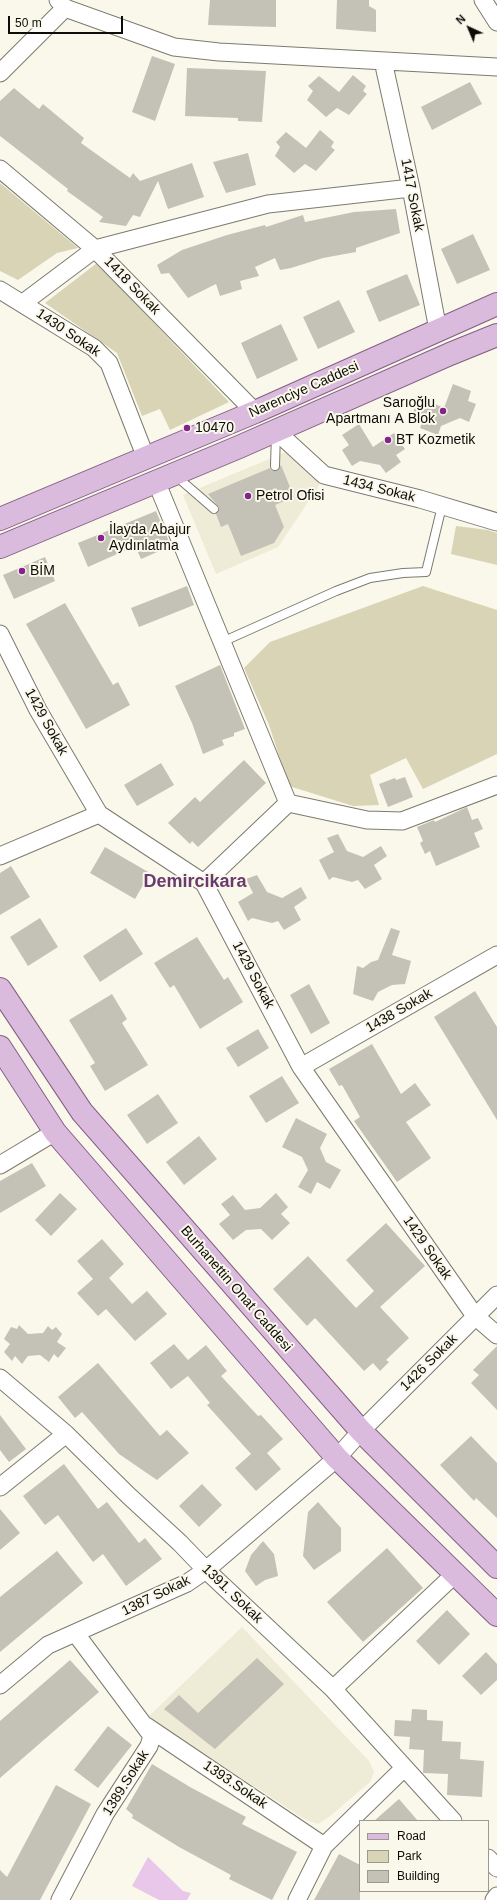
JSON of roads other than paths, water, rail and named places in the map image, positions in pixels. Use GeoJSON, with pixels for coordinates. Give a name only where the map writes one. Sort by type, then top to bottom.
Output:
{"type":"FeatureCollection","features":[{"type":"Feature","properties":{"kind":"main road","name":"Narenciye Caddesi"},"geometry":{"type":"LineString","coordinates":[[0,519],[255,412],[497,304]]}},
{"type":"Feature","properties":{"kind":"main road","name":"Narenciye Caddesi"},"geometry":{"type":"LineString","coordinates":[[0,547],[276,431],[450,354],[497,335]]}},
{"type":"Feature","properties":{"kind":"main road","name":"Burhanettin Onat Caddesi"},"geometry":{"type":"LineString","coordinates":[[0,990],[82,1112],[361,1431],[497,1567]]}},
{"type":"Feature","properties":{"kind":"main road"},"geometry":{"type":"LineString","coordinates":[[0,1047],[55,1132],[337,1458],[497,1615]]}},
{"type":"Feature","properties":{"kind":"street"},"geometry":{"type":"LineString","coordinates":[[482,0],[497,22]]}},
{"type":"Feature","properties":{"kind":"street"},"geometry":{"type":"LineString","coordinates":[[0,73],[62,4],[174,47],[219,52],[497,67]]}},
{"type":"Feature","properties":{"kind":"street","name":"1417 Sokak"},"geometry":{"type":"LineString","coordinates":[[383,61],[411,188],[438,330]]}},
{"type":"Feature","properties":{"kind":"street","name":"1418 Sokak"},"geometry":{"type":"LineString","coordinates":[[0,169],[95,249],[255,412]]}},
{"type":"Feature","properties":{"kind":"street"},"geometry":{"type":"LineString","coordinates":[[23,303],[95,249],[268,204],[411,188]]}},
{"type":"Feature","properties":{"kind":"street","name":"1430 Sokak"},"geometry":{"type":"LineString","coordinates":[[0,290],[94,348],[109,363],[146,458]]}},
{"type":"Feature","properties":{"kind":"street","name":"1434 Sokak"},"geometry":{"type":"LineString","coordinates":[[276,431],[324,475],[497,522]]}},
{"type":"Feature","properties":{"kind":"street"},"geometry":{"type":"LineString","coordinates":[[165,478],[222,642],[288,803]]}},
{"type":"Feature","properties":{"kind":"street","name":"1429 Sokak"},"geometry":{"type":"LineString","coordinates":[[0,634],[38,710],[98,814],[204,883],[301,1067],[476,1316],[497,1335]]}},
{"type":"Feature","properties":{"kind":"street"},"geometry":{"type":"LineString","coordinates":[[288,803],[367,820],[402,821],[495,791]]}},
{"type":"Feature","properties":{"kind":"street"},"geometry":{"type":"LineString","coordinates":[[204,883],[288,803]]}},
{"type":"Feature","properties":{"kind":"street"},"geometry":{"type":"LineString","coordinates":[[0,856],[98,814]]}},
{"type":"Feature","properties":{"kind":"street","name":"1438 Sokak"},"geometry":{"type":"LineString","coordinates":[[301,1067],[497,955]]}},
{"type":"Feature","properties":{"kind":"street"},"geometry":{"type":"LineString","coordinates":[[0,1165],[55,1132]]}},
{"type":"Feature","properties":{"kind":"street","name":"1426 Sokak"},"geometry":{"type":"LineString","coordinates":[[337,1458],[361,1431],[497,1295]]}},
{"type":"Feature","properties":{"kind":"street","name":"1391. Sokak"},"geometry":{"type":"LineString","coordinates":[[0,1378],[66,1434],[129,1496],[180,1543],[206,1570],[333,1689],[452,1820]]}},
{"type":"Feature","properties":{"kind":"street"},"geometry":{"type":"LineString","coordinates":[[0,1487],[66,1434]]}},
{"type":"Feature","properties":{"kind":"street","name":"1387 Sokak"},"geometry":{"type":"LineString","coordinates":[[0,1685],[48,1645],[76,1634],[187,1583],[206,1570],[337,1458]]}},
{"type":"Feature","properties":{"kind":"street"},"geometry":{"type":"LineString","coordinates":[[333,1689],[455,1574]]}},
{"type":"Feature","properties":{"kind":"street","name":"1389.Sokak"},"geometry":{"type":"LineString","coordinates":[[60,1900],[105,1814],[149,1746],[152,1736],[76,1634]]}},
{"type":"Feature","properties":{"kind":"street","name":"1393.Sokak"},"geometry":{"type":"LineString","coordinates":[[146,1726],[324,1846]]}},
{"type":"Feature","properties":{"kind":"street"},"geometry":{"type":"LineString","coordinates":[[297,1900],[324,1846],[404,1768]]}},
{"type":"Feature","properties":{"kind":"street"},"geometry":{"type":"LineString","coordinates":[[489,1859],[497,1868]]}},
{"type":"Feature","properties":{"kind":"street"},"geometry":{"type":"LineString","coordinates":[[494,1900],[497,1896]]}},
{"type":"Feature","properties":{"kind":"lane"},"geometry":{"type":"LineString","coordinates":[[276,431],[276,466]]}},
{"type":"Feature","properties":{"kind":"lane"},"geometry":{"type":"LineString","coordinates":[[165,478],[214,509]]}},
{"type":"Feature","properties":{"kind":"lane"},"geometry":{"type":"LineString","coordinates":[[222,642],[336,591],[370,578],[403,573],[426,572],[442,506]]}},
{"type":"Feature","properties":{"kind":"place","name":"Sarıoğlu Apartmanı A Blok"},"geometry":{"type":"Point","coordinates":[443,411]}},
{"type":"Feature","properties":{"kind":"place","name":"10470"},"geometry":{"type":"Point","coordinates":[187,428]}},
{"type":"Feature","properties":{"kind":"place","name":"BT Kozmetik"},"geometry":{"type":"Point","coordinates":[388,440]}},
{"type":"Feature","properties":{"kind":"place","name":"Petrol Ofisi"},"geometry":{"type":"Point","coordinates":[248,496]}},
{"type":"Feature","properties":{"kind":"place","name":"İlayda Abajur Aydınlatma"},"geometry":{"type":"Point","coordinates":[101,538]}},
{"type":"Feature","properties":{"kind":"place","name":"BİM"},"geometry":{"type":"Point","coordinates":[22,571]}},
{"type":"Feature","properties":{"kind":"district","name":"Demircikara"},"geometry":{"type":"Point","coordinates":[195,882]}}]}
